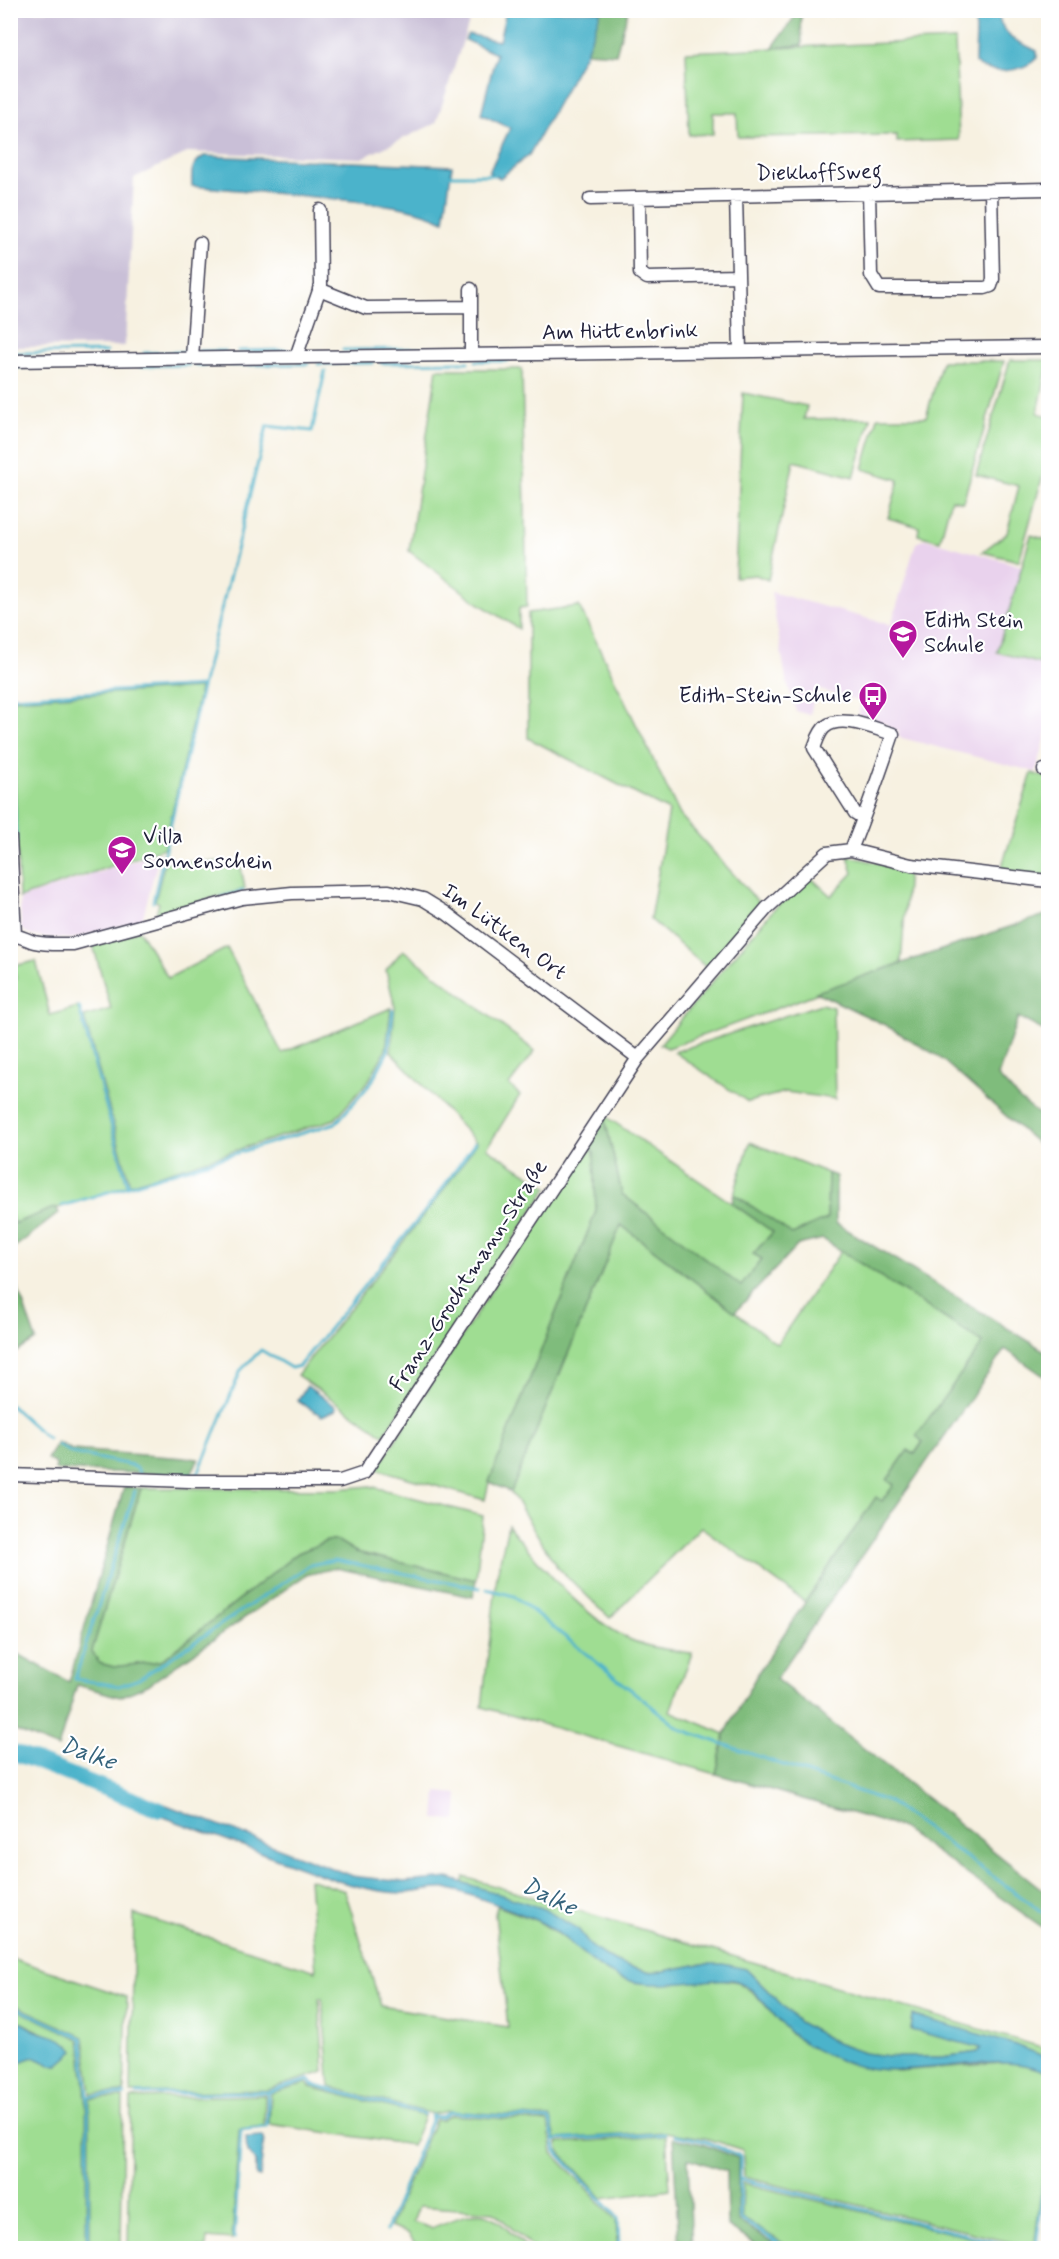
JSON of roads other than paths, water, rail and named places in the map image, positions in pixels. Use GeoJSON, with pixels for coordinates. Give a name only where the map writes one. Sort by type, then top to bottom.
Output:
{"type":"FeatureCollection","features":[{"type":"Feature","properties":{"kind":"street","name":"Diekhoffsweg"},"geometry":{"type":"LineString","coordinates":[[591,199],[1048,189]]}},
{"type":"Feature","properties":{"kind":"street"},"geometry":{"type":"LineString","coordinates":[[869,193],[871,275],[879,288],[985,288],[991,286],[993,279],[991,190]]}},
{"type":"Feature","properties":{"kind":"street"},"geometry":{"type":"LineString","coordinates":[[736,196],[740,351]]}},
{"type":"Feature","properties":{"kind":"street"},"geometry":{"type":"LineString","coordinates":[[639,199],[640,273],[647,278],[738,276]]}},
{"type":"Feature","properties":{"kind":"street"},"geometry":{"type":"LineString","coordinates":[[296,357],[319,289],[320,210]]}},
{"type":"Feature","properties":{"kind":"street"},"geometry":{"type":"LineString","coordinates":[[192,358],[200,243]]}},
{"type":"Feature","properties":{"kind":"street"},"geometry":{"type":"LineString","coordinates":[[319,289],[366,308],[471,307]]}},
{"type":"Feature","properties":{"kind":"street"},"geometry":{"type":"LineString","coordinates":[[471,289],[471,354]]}},
{"type":"Feature","properties":{"kind":"street","name":"Am Hüttenbrink"},"geometry":{"type":"LineString","coordinates":[[10,361],[1048,347]]}},
{"type":"Feature","properties":{"kind":"street"},"geometry":{"type":"LineString","coordinates":[[851,850],[863,818],[893,734],[859,724],[835,722],[822,729],[814,748],[855,813],[863,818]]}},
{"type":"Feature","properties":{"kind":"street"},"geometry":{"type":"LineString","coordinates":[[10,837],[13,936]]}},
{"type":"Feature","properties":{"kind":"street","name":"Franz-Grochtmann-Straße"},"geometry":{"type":"LineString","coordinates":[[10,1474],[189,1481],[340,1481],[364,1473],[638,1058],[766,908],[827,853],[851,850],[911,866],[1048,881]]}},
{"type":"Feature","properties":{"kind":"street","name":"Im Lütken Ort"},"geometry":{"type":"LineString","coordinates":[[13,936],[52,945],[73,944],[242,898],[328,892],[405,893],[423,898],[446,913],[638,1058]]}},
{"type":"Feature","properties":{"kind":"water"},"geometry":{"type":"Polygon","coordinates":[[[506,11],[601,11],[586,52],[529,155],[500,178],[489,172],[510,128],[481,114],[496,54],[465,40],[468,34],[499,41],[506,11]]]}},
{"type":"Feature","properties":{"kind":"water"},"geometry":{"type":"Polygon","coordinates":[[[973,11],[997,11],[1001,24],[1011,38],[1037,51],[1037,58],[1024,67],[1007,71],[989,70],[975,63],[976,30],[973,11]]]}},
{"type":"Feature","properties":{"kind":"water"},"geometry":{"type":"Polygon","coordinates":[[[204,156],[452,166],[444,221],[389,205],[192,186],[193,169],[196,162],[204,156]]]}},
{"type":"Feature","properties":{"kind":"water"},"geometry":{"type":"Polygon","coordinates":[[[307,1386],[336,1407],[336,1410],[322,1416],[299,1402],[298,1399],[307,1386]]]}},
{"type":"Feature","properties":{"kind":"water"},"geometry":{"type":"Polygon","coordinates":[[[143,1796],[352,1876],[404,1882],[449,1878],[542,1908],[578,1929],[591,1946],[606,1957],[626,1966],[648,1972],[700,1964],[723,1964],[746,1969],[799,2022],[836,2043],[864,2053],[897,2057],[942,2057],[978,2052],[981,2048],[911,2030],[913,2015],[1016,2045],[1048,2058],[1048,2074],[1031,2066],[1010,2063],[884,2070],[853,2065],[799,2040],[785,2028],[753,1991],[737,1981],[662,1984],[640,1983],[620,1978],[598,1966],[549,1927],[507,1908],[448,1889],[395,1893],[341,1882],[139,1808],[143,1796]]]}},
{"type":"Feature","properties":{"kind":"water"},"geometry":{"type":"Polygon","coordinates":[[[11,2018],[32,2029],[60,2039],[74,2051],[58,2065],[51,2065],[34,2057],[20,2062],[11,2061],[11,2018]]]}},
{"type":"Feature","properties":{"kind":"water"},"geometry":{"type":"Polygon","coordinates":[[[261,2136],[264,2138],[260,2177],[256,2176],[256,2161],[247,2153],[246,2137],[261,2136]]]}},
{"type":"Feature","properties":{"kind":"waterway"},"geometry":{"type":"LineString","coordinates":[[450,175],[495,175]]}},
{"type":"Feature","properties":{"kind":"waterway"},"geometry":{"type":"LineString","coordinates":[[343,350],[462,348]]}},
{"type":"Feature","properties":{"kind":"waterway"},"geometry":{"type":"LineString","coordinates":[[238,351],[286,350]]}},
{"type":"Feature","properties":{"kind":"waterway"},"geometry":{"type":"LineString","coordinates":[[199,351],[225,351]]}},
{"type":"Feature","properties":{"kind":"waterway"},"geometry":{"type":"LineString","coordinates":[[10,353],[106,352]]}},
{"type":"Feature","properties":{"kind":"waterway"},"geometry":{"type":"LineString","coordinates":[[144,353],[187,352]]}},
{"type":"Feature","properties":{"kind":"waterway"},"geometry":{"type":"LineString","coordinates":[[476,361],[507,361]]}},
{"type":"Feature","properties":{"kind":"waterway"},"geometry":{"type":"LineString","coordinates":[[381,363],[468,362]]}},
{"type":"Feature","properties":{"kind":"waterway"},"geometry":{"type":"LineString","coordinates":[[318,364],[373,363]]}},
{"type":"Feature","properties":{"kind":"waterway"},"geometry":{"type":"LineString","coordinates":[[230,365],[308,364]]}},
{"type":"Feature","properties":{"kind":"waterway"},"geometry":{"type":"LineString","coordinates":[[138,366],[189,365]]}},
{"type":"Feature","properties":{"kind":"waterway"},"geometry":{"type":"LineString","coordinates":[[195,365],[222,365]]}},
{"type":"Feature","properties":{"kind":"waterway"},"geometry":{"type":"LineString","coordinates":[[10,367],[125,366]]}},
{"type":"Feature","properties":{"kind":"waterway"},"geometry":{"type":"LineString","coordinates":[[153,902],[203,683],[267,426],[312,431],[325,371]]}},
{"type":"Feature","properties":{"kind":"waterway"},"geometry":{"type":"LineString","coordinates":[[10,697],[202,686]]}},
{"type":"Feature","properties":{"kind":"waterway"},"geometry":{"type":"LineString","coordinates":[[10,711],[16,840]]}},
{"type":"Feature","properties":{"kind":"waterway"},"geometry":{"type":"LineString","coordinates":[[222,897],[243,891]]}},
{"type":"Feature","properties":{"kind":"waterway"},"geometry":{"type":"LineString","coordinates":[[79,1007],[128,1185]]}},
{"type":"Feature","properties":{"kind":"waterway"},"geometry":{"type":"LineString","coordinates":[[62,1206],[336,1123],[371,1083],[388,1051],[393,1010]]}},
{"type":"Feature","properties":{"kind":"waterway"},"geometry":{"type":"LineString","coordinates":[[159,1475],[198,1474],[241,1370],[261,1350],[291,1368],[299,1366],[434,1200],[475,1143]]}},
{"type":"Feature","properties":{"kind":"waterway"},"geometry":{"type":"LineString","coordinates":[[10,1405],[48,1439]]}},
{"type":"Feature","properties":{"kind":"waterway"},"geometry":{"type":"LineString","coordinates":[[58,1445],[71,1453],[131,1465],[138,1469],[139,1474]]}},
{"type":"Feature","properties":{"kind":"waterway"},"geometry":{"type":"LineString","coordinates":[[135,1491],[75,1679],[119,1686],[139,1679],[310,1565],[334,1560],[480,1588]]}},
{"type":"Feature","properties":{"kind":"waterway"},"geometry":{"type":"LineString","coordinates":[[487,1589],[514,1596],[680,1729],[889,1802],[1048,1916]]}},
{"type":"Feature","properties":{"kind":"waterway","name":"Dalke"},"geometry":{"type":"LineString","coordinates":[[10,1751],[160,1810]]}},
{"type":"Feature","properties":{"kind":"waterway"},"geometry":{"type":"LineString","coordinates":[[10,2005],[82,2038],[88,2097],[88,2248]]}},
{"type":"Feature","properties":{"kind":"waterway"},"geometry":{"type":"LineString","coordinates":[[137,2094],[268,2092],[309,2080],[312,2085],[424,2114]]}},
{"type":"Feature","properties":{"kind":"waterway"},"geometry":{"type":"LineString","coordinates":[[234,2239],[241,2130],[267,2127],[268,2092]]}},
{"type":"Feature","properties":{"kind":"waterway"},"geometry":{"type":"LineString","coordinates":[[88,2097],[125,2094]]}},
{"type":"Feature","properties":{"kind":"waterway"},"geometry":{"type":"LineString","coordinates":[[431,2116],[441,2117],[450,2112],[550,2120],[556,2151],[618,2218],[619,2248]]}},
{"type":"Feature","properties":{"kind":"waterway"},"geometry":{"type":"LineString","coordinates":[[386,2230],[433,2116]]}},
{"type":"Feature","properties":{"kind":"waterway"},"geometry":{"type":"LineString","coordinates":[[555,2140],[665,2134]]}},
{"type":"Feature","properties":{"kind":"waterway"},"geometry":{"type":"LineString","coordinates":[[675,2135],[704,2141],[740,2156],[740,2219],[787,2248]]}},
{"type":"Feature","properties":{"kind":"waterway"},"geometry":{"type":"LineString","coordinates":[[1036,2248],[1048,2147]]}},
{"type":"Feature","properties":{"kind":"waterway"},"geometry":{"type":"LineString","coordinates":[[740,2179],[1019,2248]]}},
{"type":"Feature","properties":{"kind":"place","name":"Edith Stein Schule"},"geometry":{"type":"Point","coordinates":[903,660]}},
{"type":"Feature","properties":{"kind":"place","name":"Edith-Stein-Schule"},"geometry":{"type":"Point","coordinates":[873,722]}},
{"type":"Feature","properties":{"kind":"place","name":"Villa Sonnenschein"},"geometry":{"type":"Point","coordinates":[122,876]}}]}
